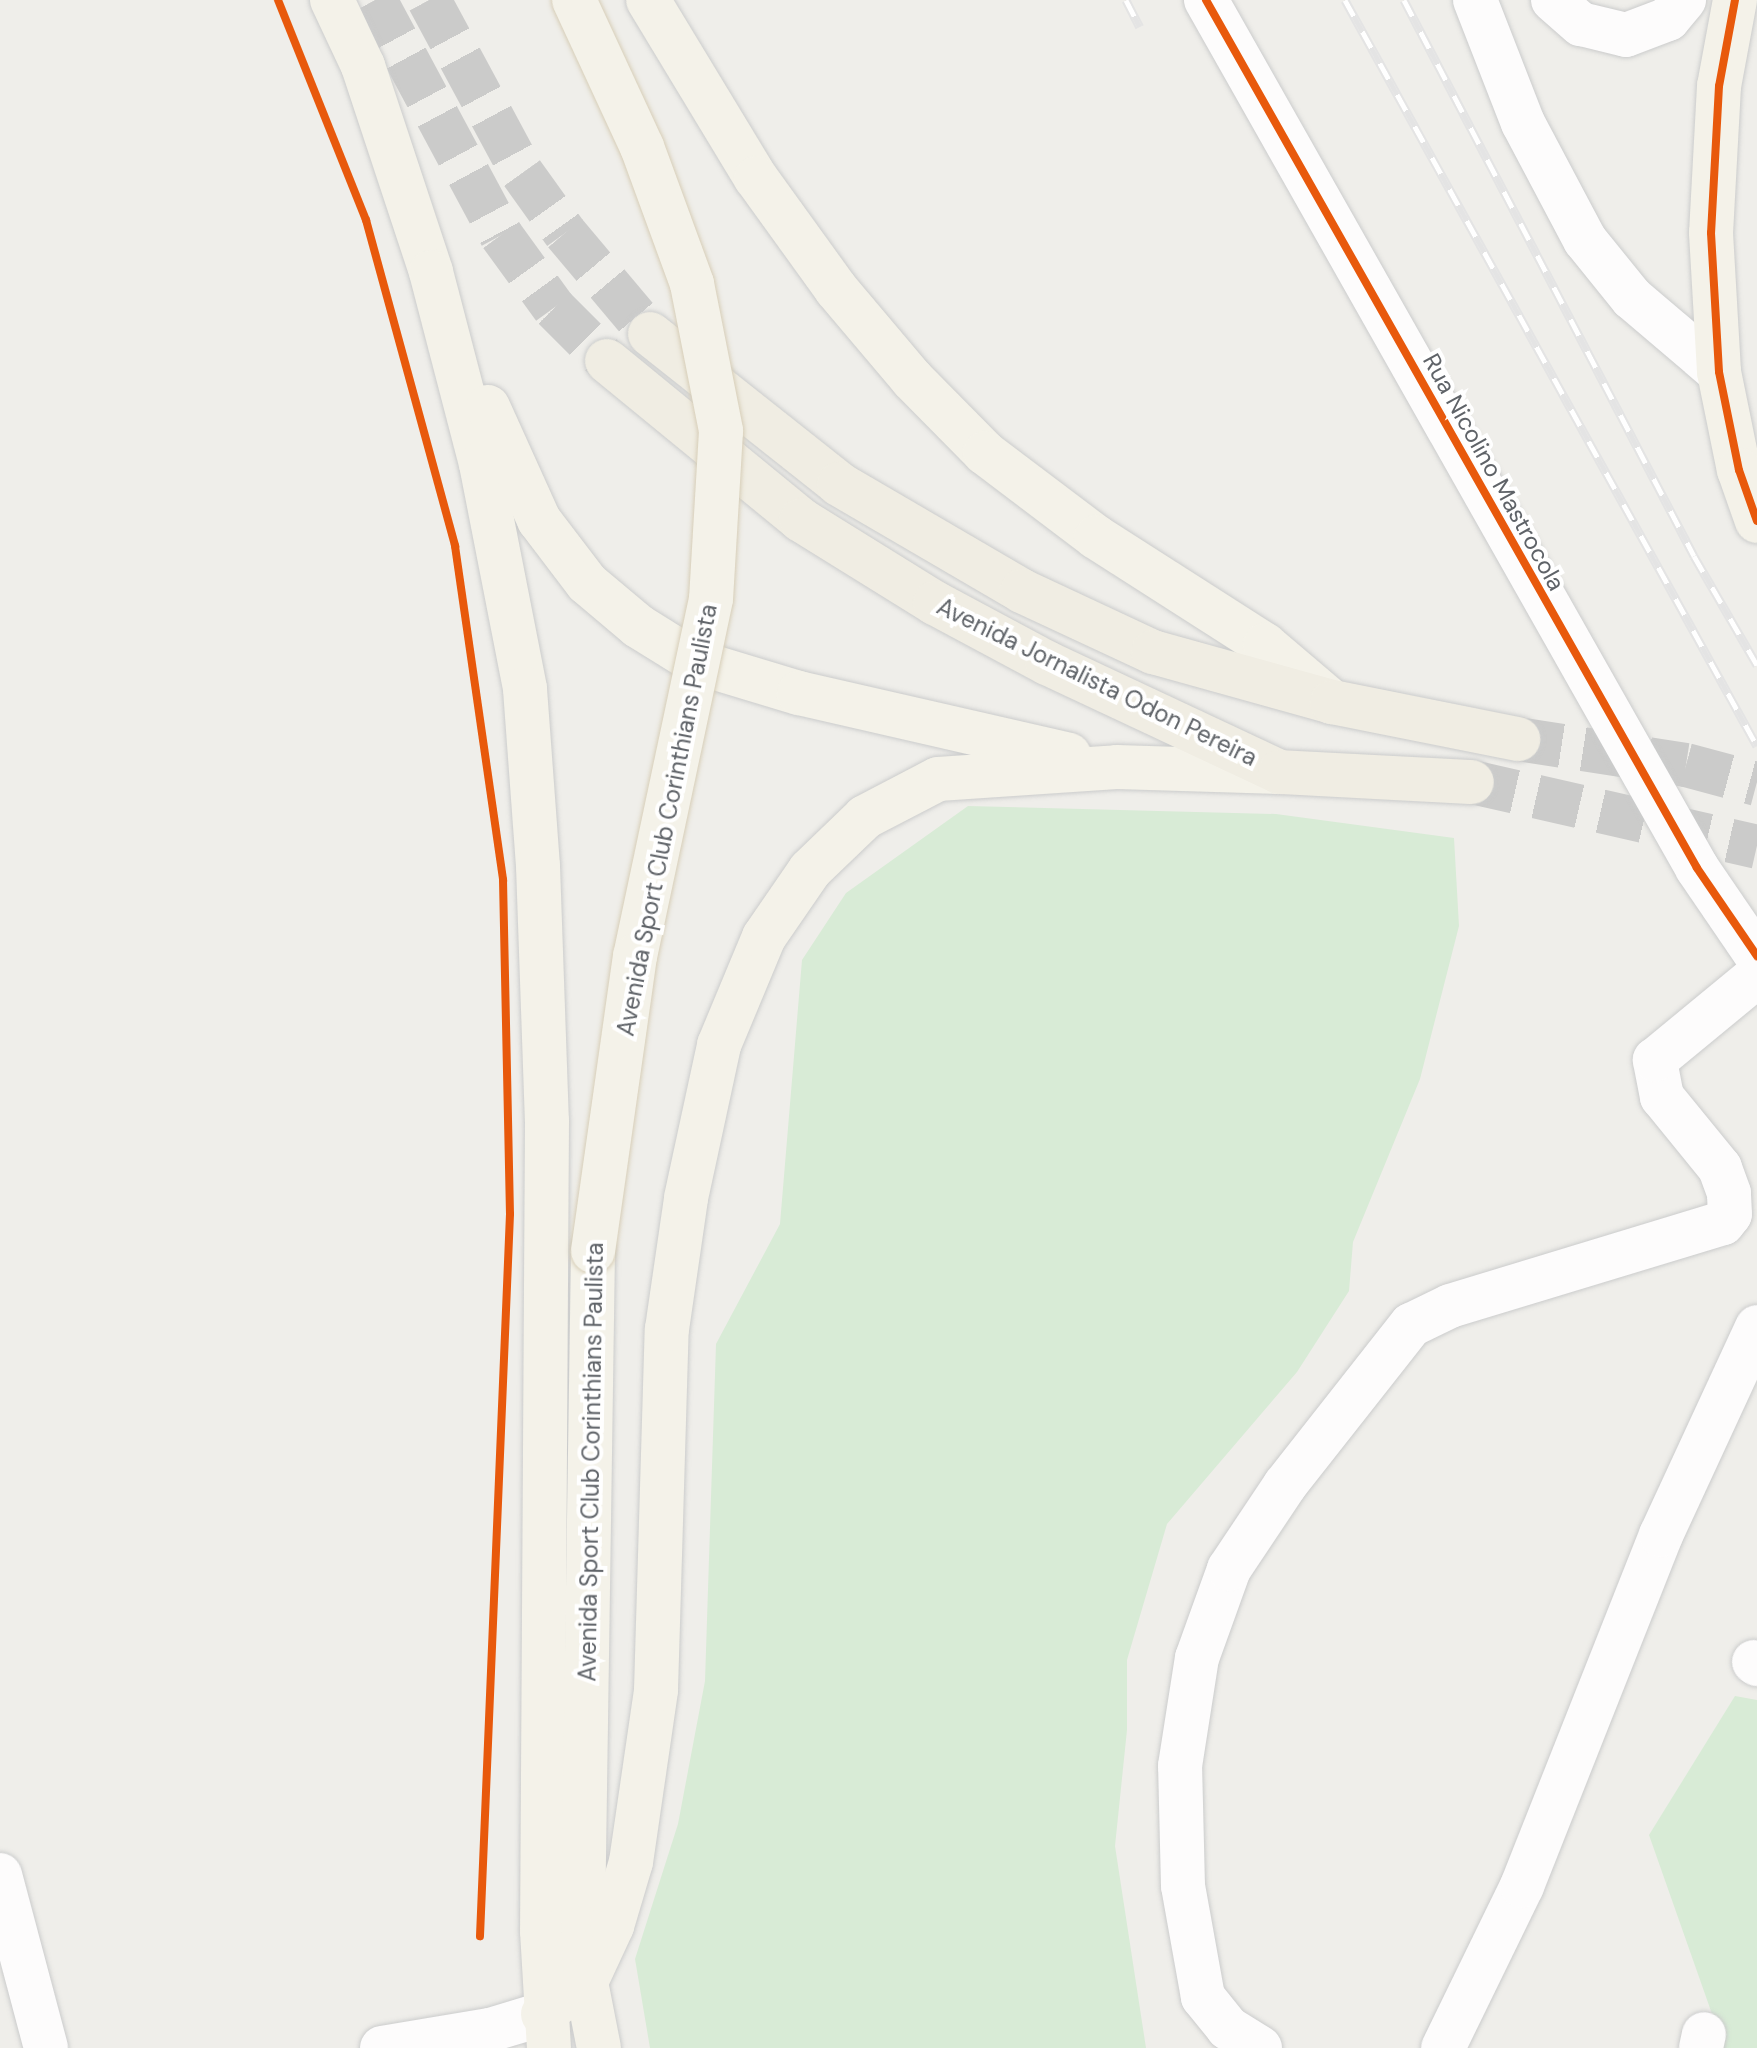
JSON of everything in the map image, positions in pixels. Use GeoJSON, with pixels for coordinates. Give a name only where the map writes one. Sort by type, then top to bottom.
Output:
{"type":"FeatureCollection","features":[{"type":"Feature","properties":{"kind":"highway","name":"Avenida Jornalista Odon Pereira"},"geometry":{"type":"LineString","coordinates":[[650,334],[839,484],[1022,591],[1153,652],[1332,702],[1518,739]]}},
{"type":"Feature","properties":{"kind":"highway","name":"Avenida Jornalista Odon Pereira"},"geometry":{"type":"LineString","coordinates":[[607,361],[801,520],[921,594],[1047,663],[1280,772],[1472,782]]}},
{"type":"Feature","properties":{"kind":"main road","name":"Avenida Sport Club Corinthians Paulista"},"geometry":{"type":"LineString","coordinates":[[332,0],[363,66],[431,272],[481,464],[525,689],[538,866],[547,1121],[546,2031]]}},
{"type":"Feature","properties":{"kind":"main road","name":"Avenida Sport Club Corinthians Paulista"},"geometry":{"type":"LineString","coordinates":[[574,0],[642,147],[692,284],[721,431],[711,599],[635,956],[593,1251],[584,1725],[586,1982],[599,2048]]}},
{"type":"Feature","properties":{"kind":"main road"},"geometry":{"type":"LineString","coordinates":[[648,0],[756,178],[836,289],[912,379],[985,453],[1096,537],[1265,645],[1332,702]]}},
{"type":"Feature","properties":{"kind":"main road"},"geometry":{"type":"LineString","coordinates":[[1735,0],[1719,86],[1711,233],[1719,372],[1739,470],[1757,521]]}},
{"type":"Feature","properties":{"kind":"main road"},"geometry":{"type":"LineString","coordinates":[[431,272],[539,520],[587,583],[638,626],[696,662],[799,693],[1117,767]]}},
{"type":"Feature","properties":{"kind":"main road"},"geometry":{"type":"LineString","coordinates":[[546,2031],[586,1982],[612,1926],[631,1862],[656,1690],[667,1329],[686,1198],[719,1045],[764,937],[810,870],[865,817],[938,779],[1117,767],[1280,772]]}},
{"type":"Feature","properties":{"kind":"street","name":"Rua Nicolino Mastrocola"},"geometry":{"type":"LineString","coordinates":[[1206,0],[1689,855],[1757,956]]}},
{"type":"Feature","properties":{"kind":"street"},"geometry":{"type":"LineString","coordinates":[[1475,0],[1523,123],[1585,240],[1632,298],[1719,372]]}},
{"type":"Feature","properties":{"kind":"street"},"geometry":{"type":"LineString","coordinates":[[1553,0],[1581,24],[1626,35],[1668,19],[1684,0]]}},
{"type":"Feature","properties":{"kind":"street"},"geometry":{"type":"LineString","coordinates":[[1260,2048],[1228,2028],[1203,1997],[1183,1886],[1180,1766],[1197,1658],[1213,1604],[1254,1530],[1411,1325],[1450,1306],[1723,1223],[1730,1214],[1729,1193],[1720,1168],[1662,1097],[1654,1074],[1655,1060],[1757,976]]}},
{"type":"Feature","properties":{"kind":"street"},"geometry":{"type":"LineString","coordinates":[[1671,1046],[1757,1193]]}},
{"type":"Feature","properties":{"kind":"street"},"geometry":{"type":"LineString","coordinates":[[1443,2048],[1522,1886],[1661,1535],[1757,1327]]}},
{"type":"Feature","properties":{"kind":"street"},"geometry":{"type":"LineString","coordinates":[[0,1875],[46,2048]]}},
{"type":"Feature","properties":{"kind":"street"},"geometry":{"type":"LineString","coordinates":[[382,2048],[546,2031]]}},
{"type":"Feature","properties":{"kind":"green space"},"geometry":{"type":"Polygon","coordinates":[[[968,806],[1276,814],[1454,838],[1459,926],[1420,1079],[1353,1242],[1349,1291],[1297,1372],[1167,1524],[1127,1660],[1127,1730],[1115,1846],[1146,2048],[650,2048],[635,1959],[678,1824],[705,1681],[716,1344],[780,1224],[802,960],[846,893],[968,806]]]}},
{"type":"Feature","properties":{"kind":"green space"},"geometry":{"type":"Polygon","coordinates":[[[1735,1696],[1757,1700],[1757,2048],[1724,2048],[1649,1835],[1735,1696]]]}},
{"type":"Feature","properties":{"kind":"tunnel"},"geometry":{"type":"LineString","coordinates":[[375,0],[501,235],[554,308],[607,361]]}},
{"type":"Feature","properties":{"kind":"tunnel"},"geometry":{"type":"LineString","coordinates":[[429,0],[522,173],[565,233],[650,334]]}},
{"type":"Feature","properties":{"kind":"tunnel"},"geometry":{"type":"LineString","coordinates":[[1518,739],[1686,765],[1757,784]]}},
{"type":"Feature","properties":{"kind":"tunnel"},"geometry":{"type":"LineString","coordinates":[[1472,782],[1757,847]]}},
{"type":"Feature","properties":{"kind":"railway"},"geometry":{"type":"LineString","coordinates":[[1126,0],[1140,27]]}},
{"type":"Feature","properties":{"kind":"railway"},"geometry":{"type":"LineString","coordinates":[[1345,0],[1757,746]]}},
{"type":"Feature","properties":{"kind":"railway"},"geometry":{"type":"LineString","coordinates":[[1404,0],[1694,556],[1757,665]]}},
{"type":"Feature","properties":{"kind":"cycle path"},"geometry":{"type":"LineString","coordinates":[[278,0],[366,220],[455,546],[503,880],[510,1214],[480,1936]]}},
{"type":"Feature","properties":{"kind":"cycle path"},"geometry":{"type":"LineString","coordinates":[[1206,0],[1697,868],[1757,956]]}},
{"type":"Feature","properties":{"kind":"cycle path"},"geometry":{"type":"LineString","coordinates":[[1735,0],[1719,86],[1711,233],[1719,372],[1739,470],[1757,521]]}}]}
